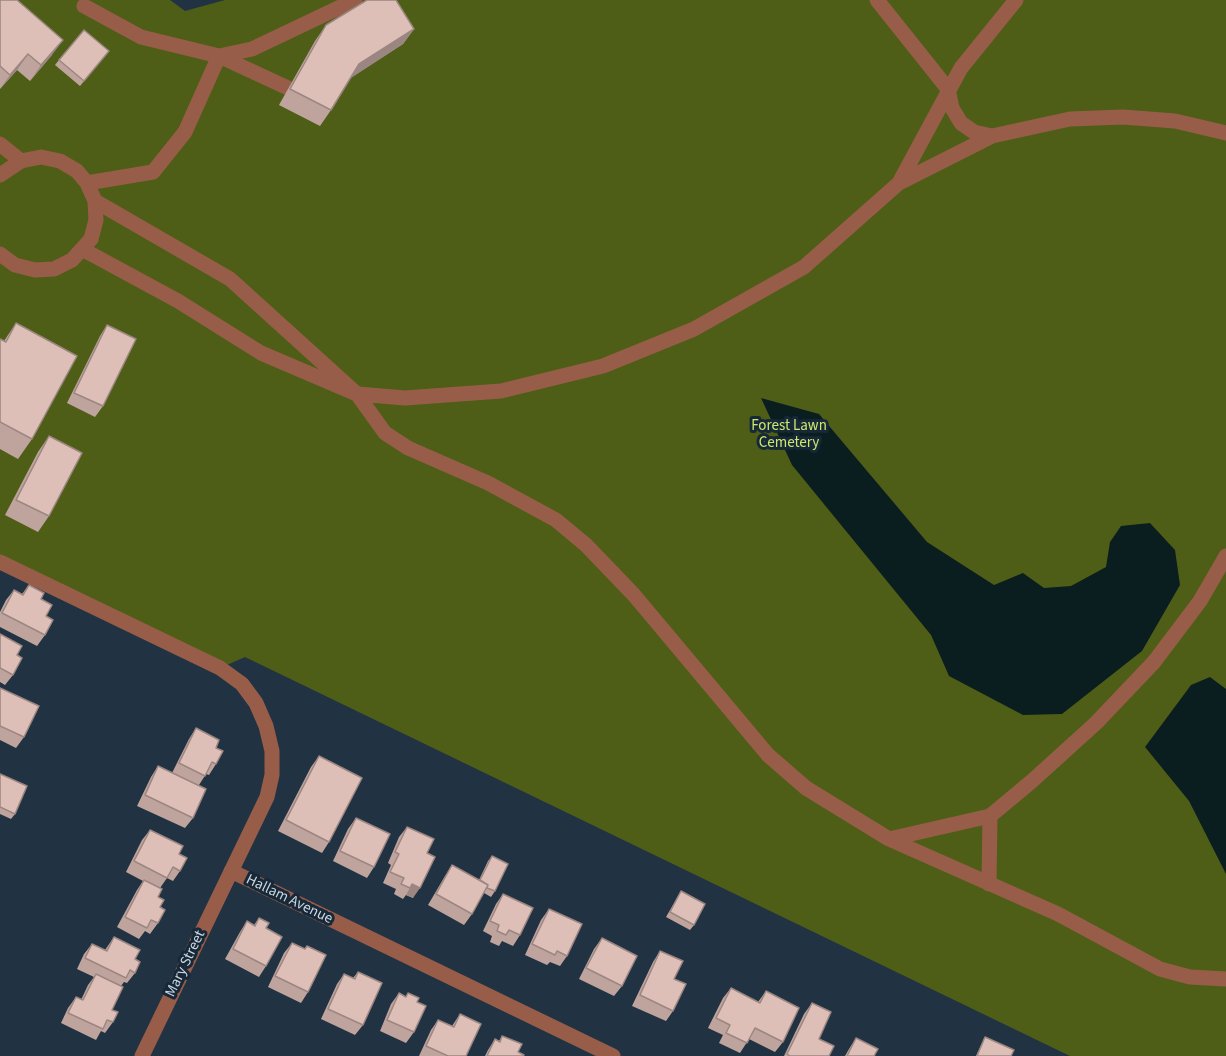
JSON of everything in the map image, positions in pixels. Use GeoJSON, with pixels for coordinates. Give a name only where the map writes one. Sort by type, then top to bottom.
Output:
{"type":"FeatureCollection","features":[{"type":"Feature","properties":{"kind":"street"},"geometry":{"type":"LineString","coordinates":[[219,56],[252,49],[356,0]]}},
{"type":"Feature","properties":{"kind":"street"},"geometry":{"type":"LineString","coordinates":[[877,0],[948,89],[952,108],[961,123],[974,132],[992,136]]}},
{"type":"Feature","properties":{"kind":"street"},"geometry":{"type":"LineString","coordinates":[[899,183],[961,68],[1016,0]]}},
{"type":"Feature","properties":{"kind":"street"},"geometry":{"type":"LineString","coordinates":[[84,6],[141,37],[219,56],[288,88]]}},
{"type":"Feature","properties":{"kind":"street"},"geometry":{"type":"LineString","coordinates":[[87,183],[153,172],[185,132],[219,56]]}},
{"type":"Feature","properties":{"kind":"street"},"geometry":{"type":"LineString","coordinates":[[82,249],[178,301],[261,353],[357,394],[405,398],[501,392],[603,366],[694,329],[804,267],[899,183],[992,136],[1070,119],[1123,117],[1175,121],[1226,133]]}},
{"type":"Feature","properties":{"kind":"street"},"geometry":{"type":"LineString","coordinates":[[0,144],[21,161]]}},
{"type":"Feature","properties":{"kind":"street"},"geometry":{"type":"LineString","coordinates":[[0,175],[21,161],[41,157],[60,161],[77,171],[87,183],[95,201],[96,220],[91,239],[72,260],[54,269],[34,270],[15,265],[0,254]]}},
{"type":"Feature","properties":{"kind":"street"},"geometry":{"type":"LineString","coordinates":[[95,201],[230,279],[357,394],[385,433],[408,448],[488,483],[556,520],[586,545],[634,595],[768,755],[806,788],[888,839],[1058,914],[1160,969],[1190,977],[1226,978]]}},
{"type":"Feature","properties":{"kind":"street"},"geometry":{"type":"LineString","coordinates":[[888,839],[990,816],[1096,723],[1154,662],[1200,601],[1226,556]]}},
{"type":"Feature","properties":{"kind":"street","name":"Hallam Avenue"},"geometry":{"type":"LineString","coordinates":[[0,562],[220,668],[242,684],[266,726],[272,751],[272,775],[267,797],[231,872],[613,1056]]}},
{"type":"Feature","properties":{"kind":"street"},"geometry":{"type":"LineString","coordinates":[[989,884],[990,816]]}},
{"type":"Feature","properties":{"kind":"street","name":"Mary Street"},"geometry":{"type":"LineString","coordinates":[[142,1056],[231,872]]}},
{"type":"Feature","properties":{"kind":"green space","name":"Forest Lawn Cemetery"},"geometry":{"type":"Polygon","coordinates":[[[0,0],[170,0],[185,11],[225,0],[1226,0],[1226,1056],[1070,1056],[245,657],[220,668],[0,562],[0,0]]]}},
{"type":"Feature","properties":{"kind":"shaded area"},"geometry":{"type":"Polygon","coordinates":[[[761,398],[819,414],[927,542],[994,585],[1023,573],[1044,588],[1071,586],[1106,567],[1110,542],[1121,526],[1150,523],[1175,550],[1180,585],[1142,651],[1062,714],[1023,715],[949,676],[931,635],[792,465],[761,398]]]}},
{"type":"Feature","properties":{"kind":"shaded area"},"geometry":{"type":"Polygon","coordinates":[[[1210,677],[1226,689],[1226,874],[1189,801],[1145,747],[1191,685],[1210,677]]]}},
{"type":"Feature","properties":{"kind":"building"},"geometry":{"type":"Polygon","coordinates":[[[0,0],[17,0],[63,40],[41,65],[28,54],[10,75],[0,66],[0,0]]]}},
{"type":"Feature","properties":{"kind":"building"},"geometry":{"type":"Polygon","coordinates":[[[367,0],[396,0],[414,29],[359,64],[331,110],[290,89],[326,25],[367,0]]]}},
{"type":"Feature","properties":{"kind":"building"},"geometry":{"type":"Polygon","coordinates":[[[84,30],[109,51],[84,81],[59,60],[84,30]]]}},
{"type":"Feature","properties":{"kind":"building"},"geometry":{"type":"Polygon","coordinates":[[[16,323],[77,356],[32,439],[0,422],[0,339],[6,342],[16,323]]]}},
{"type":"Feature","properties":{"kind":"building"},"geometry":{"type":"Polygon","coordinates":[[[107,325],[136,339],[103,406],[74,393],[107,325]]]}},
{"type":"Feature","properties":{"kind":"building"},"geometry":{"type":"Polygon","coordinates":[[[49,436],[82,453],[49,516],[16,500],[49,436]]]}},
{"type":"Feature","properties":{"kind":"building"},"geometry":{"type":"Polygon","coordinates":[[[29,585],[44,593],[41,599],[52,605],[46,616],[53,620],[45,635],[2,613],[14,590],[23,595],[29,585]]]}},
{"type":"Feature","properties":{"kind":"building"},"geometry":{"type":"Polygon","coordinates":[[[0,634],[22,646],[17,655],[22,658],[13,675],[0,668],[0,634]]]}},
{"type":"Feature","properties":{"kind":"building"},"geometry":{"type":"Polygon","coordinates":[[[0,688],[39,706],[24,737],[0,726],[0,688]]]}},
{"type":"Feature","properties":{"kind":"building"},"geometry":{"type":"Polygon","coordinates":[[[196,728],[219,740],[216,748],[223,751],[216,764],[212,762],[205,776],[179,763],[196,728]]]}},
{"type":"Feature","properties":{"kind":"building"},"geometry":{"type":"Polygon","coordinates":[[[319,756],[362,778],[329,842],[286,820],[319,756]]]}},
{"type":"Feature","properties":{"kind":"building"},"geometry":{"type":"Polygon","coordinates":[[[158,766],[206,789],[193,818],[145,795],[158,766]]]}},
{"type":"Feature","properties":{"kind":"building"},"geometry":{"type":"Polygon","coordinates":[[[0,774],[27,786],[15,814],[0,807],[0,774]]]}},
{"type":"Feature","properties":{"kind":"building"},"geometry":{"type":"Polygon","coordinates":[[[356,818],[390,834],[374,867],[340,851],[356,818]]]}},
{"type":"Feature","properties":{"kind":"building"},"geometry":{"type":"Polygon","coordinates":[[[407,827],[434,839],[427,853],[435,857],[420,888],[412,884],[410,888],[401,884],[404,878],[390,872],[399,854],[395,852],[407,827]]]}},
{"type":"Feature","properties":{"kind":"building"},"geometry":{"type":"Polygon","coordinates":[[[150,830],[183,846],[179,854],[187,858],[180,871],[173,867],[167,878],[134,861],[150,830]]]}},
{"type":"Feature","properties":{"kind":"building"},"geometry":{"type":"Polygon","coordinates":[[[492,856],[508,864],[495,891],[487,888],[488,885],[480,880],[492,856]]]}},
{"type":"Feature","properties":{"kind":"building"},"geometry":{"type":"Polygon","coordinates":[[[452,865],[488,885],[472,914],[436,894],[452,865]]]}},
{"type":"Feature","properties":{"kind":"building"},"geometry":{"type":"Polygon","coordinates":[[[144,880],[162,889],[158,897],[164,900],[160,907],[165,910],[158,923],[151,920],[147,928],[125,917],[144,880]]]}},
{"type":"Feature","properties":{"kind":"building"},"geometry":{"type":"Polygon","coordinates":[[[681,891],[705,904],[694,925],[670,912],[681,891]]]}},
{"type":"Feature","properties":{"kind":"building"},"geometry":{"type":"Polygon","coordinates":[[[503,894],[533,908],[520,935],[509,930],[506,935],[497,931],[499,925],[490,921],[503,894]]]}},
{"type":"Feature","properties":{"kind":"building"},"geometry":{"type":"Polygon","coordinates":[[[549,909],[582,924],[567,956],[557,951],[555,955],[532,944],[549,909]]]}},
{"type":"Feature","properties":{"kind":"building"},"geometry":{"type":"Polygon","coordinates":[[[259,918],[269,923],[266,928],[282,937],[266,966],[233,949],[247,921],[255,926],[259,918]]]}},
{"type":"Feature","properties":{"kind":"building"},"geometry":{"type":"Polygon","coordinates":[[[114,937],[140,950],[135,959],[140,962],[135,973],[130,970],[126,978],[85,958],[92,944],[107,951],[114,937]]]}},
{"type":"Feature","properties":{"kind":"building"},"geometry":{"type":"Polygon","coordinates":[[[602,938],[637,956],[622,986],[586,968],[602,938]]]}},
{"type":"Feature","properties":{"kind":"building"},"geometry":{"type":"Polygon","coordinates":[[[292,943],[305,949],[307,946],[326,955],[308,992],[275,976],[292,943]]]}},
{"type":"Feature","properties":{"kind":"building"},"geometry":{"type":"Polygon","coordinates":[[[660,951],[683,961],[674,979],[686,984],[673,1011],[640,995],[660,951]]]}},
{"type":"Feature","properties":{"kind":"building"},"geometry":{"type":"Polygon","coordinates":[[[358,972],[382,983],[363,1025],[328,1009],[344,974],[355,979],[358,972]]]}},
{"type":"Feature","properties":{"kind":"building"},"geometry":{"type":"Polygon","coordinates":[[[96,974],[123,987],[112,1010],[118,1012],[113,1022],[107,1020],[103,1029],[68,1013],[76,997],[83,1000],[96,974]]]}},
{"type":"Feature","properties":{"kind":"building"},"geometry":{"type":"Polygon","coordinates":[[[731,988],[760,1003],[766,991],[799,1008],[783,1042],[755,1028],[747,1043],[726,1033],[730,1025],[716,1018],[731,988]]]}},
{"type":"Feature","properties":{"kind":"building"},"geometry":{"type":"Polygon","coordinates":[[[399,993],[406,997],[408,993],[419,998],[417,1002],[426,1006],[414,1032],[387,1020],[399,993]]]}},
{"type":"Feature","properties":{"kind":"building"},"geometry":{"type":"Polygon","coordinates":[[[812,1003],[831,1012],[819,1039],[834,1046],[829,1056],[790,1056],[787,1054],[812,1003]]]}},
{"type":"Feature","properties":{"kind":"building"},"geometry":{"type":"Polygon","coordinates":[[[460,1014],[481,1024],[466,1056],[448,1056],[426,1046],[438,1020],[454,1027],[460,1014]]]}},
{"type":"Feature","properties":{"kind":"building"},"geometry":{"type":"Polygon","coordinates":[[[502,1036],[522,1044],[518,1052],[524,1055],[487,1056],[495,1039],[500,1042],[502,1036]]]}},
{"type":"Feature","properties":{"kind":"building"},"geometry":{"type":"Polygon","coordinates":[[[985,1037],[1014,1050],[1011,1056],[977,1056],[985,1037]]]}},
{"type":"Feature","properties":{"kind":"building"},"geometry":{"type":"Polygon","coordinates":[[[856,1038],[878,1049],[874,1056],[847,1056],[856,1038]]]}}]}
